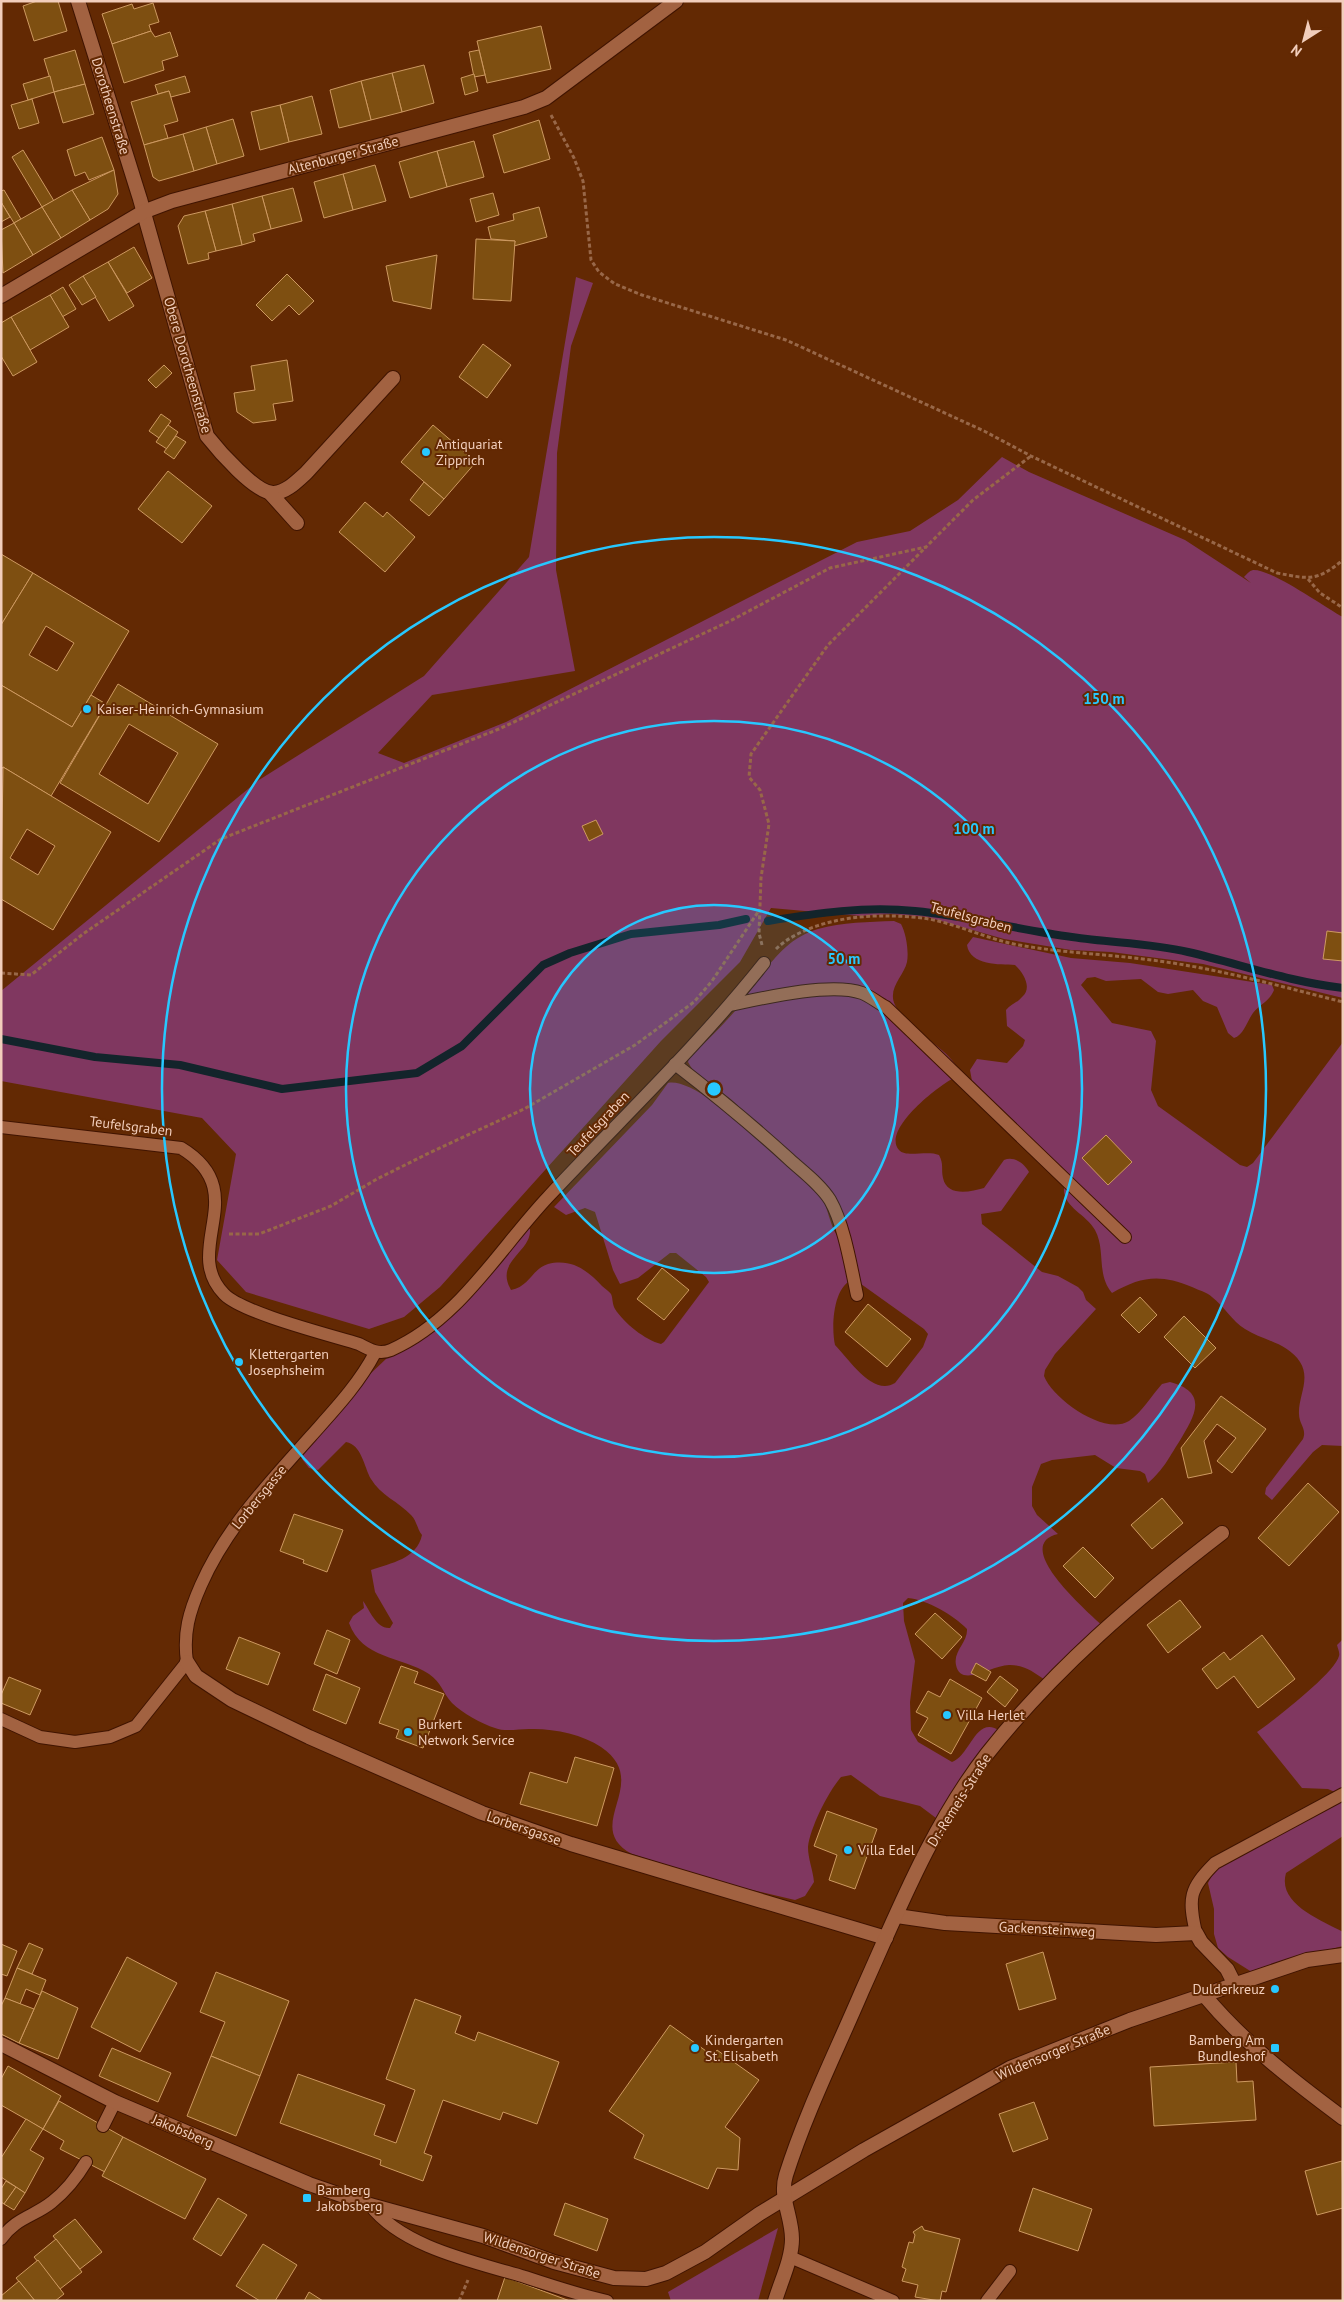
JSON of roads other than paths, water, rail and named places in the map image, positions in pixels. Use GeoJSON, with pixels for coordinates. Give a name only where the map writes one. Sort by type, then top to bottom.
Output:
{"type":"FeatureCollection","features":[{"type":"Feature","properties":{"kind":"street","name":"Dorotheenstraße"},"geometry":{"type":"LineString","coordinates":[[78,1],[143,212]]}},
{"type":"Feature","properties":{"kind":"street","name":"Altenburger Straße"},"geometry":{"type":"LineString","coordinates":[[1,296],[143,212],[172,201],[524,107],[546,98],[676,1]]}},
{"type":"Feature","properties":{"kind":"street","name":"Obere Dorotheenstraße"},"geometry":{"type":"LineString","coordinates":[[143,212],[207,436],[230,463],[249,480],[270,493],[297,523]]}},
{"type":"Feature","properties":{"kind":"street"},"geometry":{"type":"LineString","coordinates":[[270,493],[280,492],[292,486],[393,378]]}},
{"type":"Feature","properties":{"kind":"street","name":"Dr.-Remeis-Straße"},"geometry":{"type":"LineString","coordinates":[[784,2199],[783,2189],[786,2177],[810,2112],[886,1938],[930,1845],[956,1800],[986,1756],[1042,1689],[1124,1611],[1222,1533]]}},
{"type":"Feature","properties":{"kind":"street","name":"Lorbersgasse"},"geometry":{"type":"LineString","coordinates":[[187,1662],[196,1676],[232,1700],[309,1737],[482,1813],[572,1844],[886,1938]]}},
{"type":"Feature","properties":{"kind":"street","name":"Gackensteinweg"},"geometry":{"type":"LineString","coordinates":[[897,1916],[945,1923],[1156,1935],[1196,1933]]}},
{"type":"Feature","properties":{"kind":"street"},"geometry":{"type":"LineString","coordinates":[[1196,1933],[1201,1942],[1227,1968],[1235,1985]]}},
{"type":"Feature","properties":{"kind":"street","name":"Wildensorger Straße"},"geometry":{"type":"LineString","coordinates":[[370,2205],[482,2236],[554,2262],[614,2278],[646,2278],[666,2273],[704,2252],[784,2199],[905,2125],[1010,2068],[1130,2020],[1307,1960],[1343,1955]]}},
{"type":"Feature","properties":{"kind":"street"},"geometry":{"type":"LineString","coordinates":[[1204,1996],[1223,2018],[1266,2058],[1343,2118]]}},
{"type":"Feature","properties":{"kind":"street","name":"Jakobsberg"},"geometry":{"type":"LineString","coordinates":[[1,2044],[115,2102],[309,2184],[370,2205]]}},
{"type":"Feature","properties":{"kind":"street"},"geometry":{"type":"LineString","coordinates":[[775,2301],[790,2257],[792,2240],[791,2225],[784,2199]]}},
{"type":"Feature","properties":{"kind":"lane","name":"Teufelsgraben"},"geometry":{"type":"LineString","coordinates":[[1,1127],[180,1148],[197,1158],[213,1180],[216,1200],[209,1262],[211,1273],[223,1293],[231,1300],[248,1308],[360,1344],[375,1353],[389,1351],[404,1343],[446,1313],[475,1283],[547,1198],[730,1005],[764,963]]}},
{"type":"Feature","properties":{"kind":"lane"},"geometry":{"type":"LineString","coordinates":[[730,1005],[768,997],[832,990],[862,993],[886,1007],[1125,1236]]}},
{"type":"Feature","properties":{"kind":"lane"},"geometry":{"type":"LineString","coordinates":[[675,1064],[736,1113],[819,1186],[830,1201],[837,1218],[848,1253],[857,1295]]}},
{"type":"Feature","properties":{"kind":"lane","name":"Lorbersgasse"},"geometry":{"type":"LineString","coordinates":[[187,1662],[184,1640],[194,1602],[211,1564],[249,1506],[352,1390],[375,1353]]}},
{"type":"Feature","properties":{"kind":"lane"},"geometry":{"type":"LineString","coordinates":[[1,1719],[40,1737],[75,1742],[110,1737],[136,1726],[187,1662]]}},
{"type":"Feature","properties":{"kind":"lane"},"geometry":{"type":"LineString","coordinates":[[1196,1933],[1191,1910],[1191,1892],[1199,1878],[1214,1863],[1343,1794]]}},
{"type":"Feature","properties":{"kind":"lane"},"geometry":{"type":"LineString","coordinates":[[103,2126],[115,2102]]}},
{"type":"Feature","properties":{"kind":"lane"},"geometry":{"type":"LineString","coordinates":[[1,2238],[11,2226],[51,2202],[76,2178],[86,2162]]}},
{"type":"Feature","properties":{"kind":"lane"},"geometry":{"type":"LineString","coordinates":[[370,2205],[381,2219],[410,2236],[444,2252],[476,2264],[607,2301]]}},
{"type":"Feature","properties":{"kind":"lane"},"geometry":{"type":"LineString","coordinates":[[790,2257],[892,2301]]}},
{"type":"Feature","properties":{"kind":"lane"},"geometry":{"type":"LineString","coordinates":[[987,2301],[1010,2271]]}},
{"type":"Feature","properties":{"kind":"waterway"},"geometry":{"type":"LineString","coordinates":[[768,921],[823,913],[878,909],[935,913],[1052,934],[1174,949],[1284,977],[1343,988]]}},
{"type":"Feature","properties":{"kind":"waterway"},"geometry":{"type":"LineString","coordinates":[[1,1039],[95,1057],[180,1065],[282,1089],[417,1073],[462,1046],[543,965],[570,953],[631,934],[719,925],[746,919]]}},
{"type":"Feature","properties":{"kind":"place","name":"Antiquariat Zipprich"},"geometry":{"type":"Point","coordinates":[426,452]}},
{"type":"Feature","properties":{"kind":"place","name":"Kaiser-Heinrich-Gymnasium"},"geometry":{"type":"Point","coordinates":[87,709]}},
{"type":"Feature","properties":{"kind":"place","name":"Klettergarten Josephsheim"},"geometry":{"type":"Point","coordinates":[239,1362]}},
{"type":"Feature","properties":{"kind":"place","name":"Villa Herlet"},"geometry":{"type":"Point","coordinates":[947,1715]}},
{"type":"Feature","properties":{"kind":"place","name":"Burkert Network Service"},"geometry":{"type":"Point","coordinates":[408,1732]}},
{"type":"Feature","properties":{"kind":"place","name":"Villa Edel"},"geometry":{"type":"Point","coordinates":[848,1850]}},
{"type":"Feature","properties":{"kind":"place","name":"Dulderkreuz"},"geometry":{"type":"Point","coordinates":[1275,1989]}},
{"type":"Feature","properties":{"kind":"place","name":"Kindergarten St. Elisabeth"},"geometry":{"type":"Point","coordinates":[695,2048]}},
{"type":"Feature","properties":{"kind":"place","name":"Bamberg Am Bundleshof"},"geometry":{"type":"Point","coordinates":[1275,2048]}},
{"type":"Feature","properties":{"kind":"place","name":"Bamberg Jakobsberg"},"geometry":{"type":"Point","coordinates":[307,2198]}}]}
